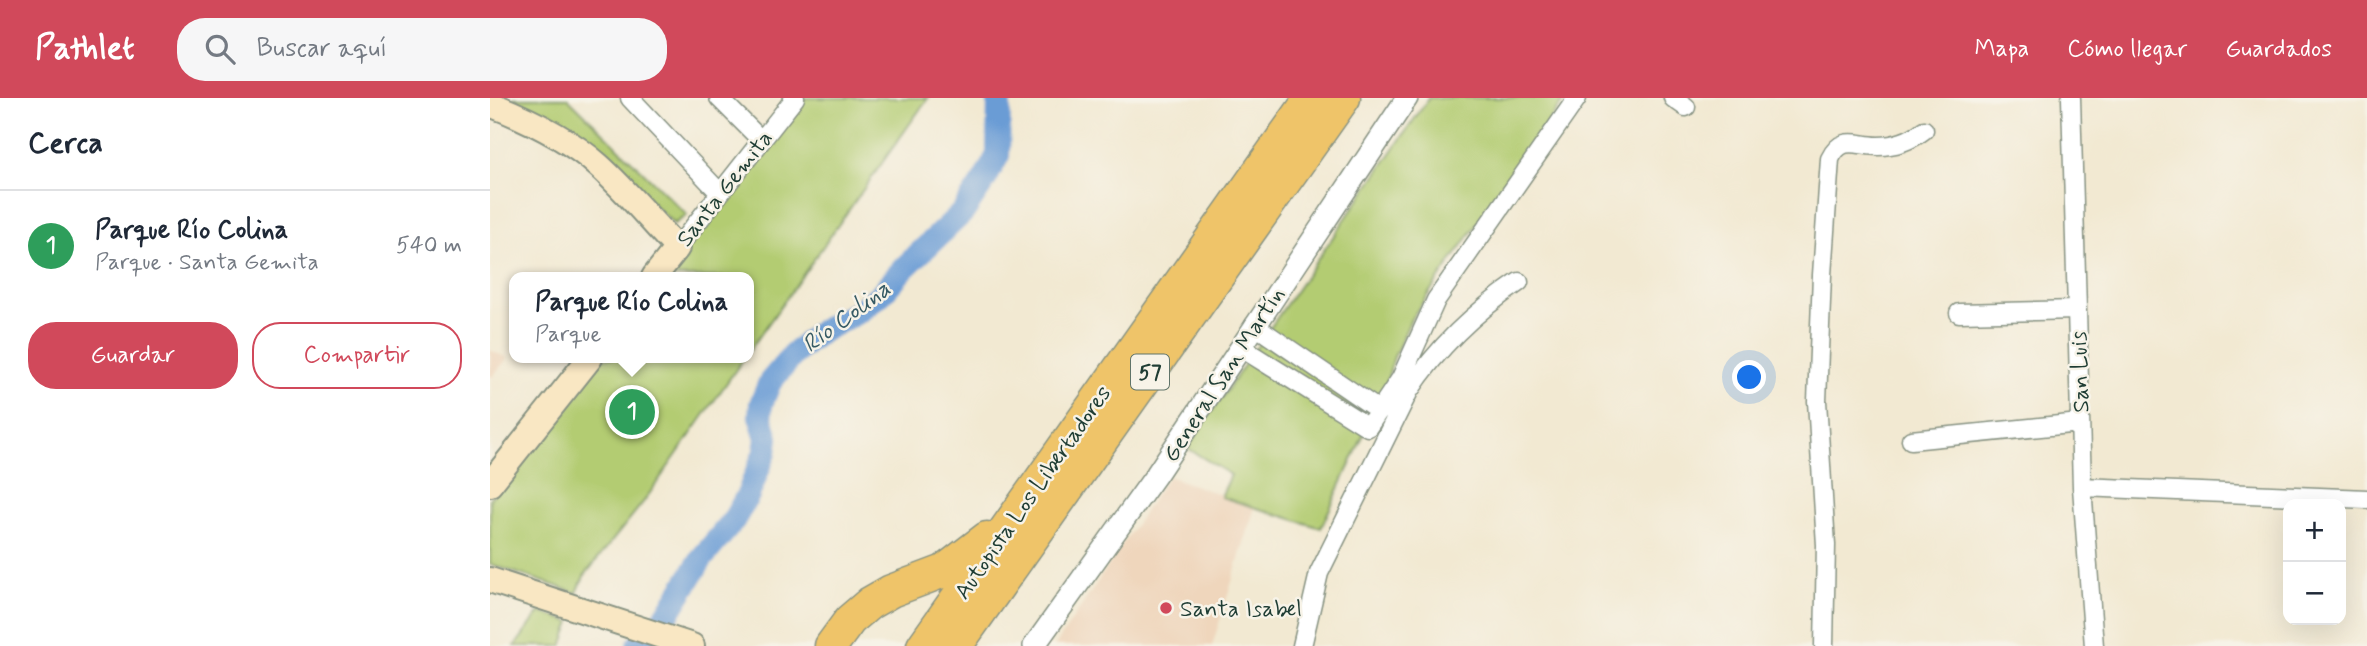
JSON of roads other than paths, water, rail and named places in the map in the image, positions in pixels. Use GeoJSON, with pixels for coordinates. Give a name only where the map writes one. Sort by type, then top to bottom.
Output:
{"type":"FeatureCollection","features":[{"type":"Feature","properties":{"kind":"highway","name":"Autopista Los Libertadores"},"geometry":{"type":"LineString","coordinates":[[923,646],[1311,98]]}},
{"type":"Feature","properties":{"kind":"highway","name":"Autopista Los Libertadores"},"geometry":{"type":"LineString","coordinates":[[956,646],[1344,98]]}},
{"type":"Feature","properties":{"kind":"highway"},"geometry":{"type":"LineString","coordinates":[[831,646],[850,620],[870,603],[891,591],[926,579],[952,566],[1025,505]]}},
{"type":"Feature","properties":{"kind":"main road"},"geometry":{"type":"LineString","coordinates":[[490,104],[569,143],[598,164],[677,248]]}},
{"type":"Feature","properties":{"kind":"main road","name":"Santa Gemita"},"geometry":{"type":"LineString","coordinates":[[658,272],[677,248]]}},
{"type":"Feature","properties":{"kind":"main road"},"geometry":{"type":"LineString","coordinates":[[490,484],[586,363]]}},
{"type":"Feature","properties":{"kind":"main road"},"geometry":{"type":"LineString","coordinates":[[490,580],[690,645]]}},
{"type":"Feature","properties":{"kind":"street"},"geometry":{"type":"LineString","coordinates":[[630,98],[720,193]]}},
{"type":"Feature","properties":{"kind":"street"},"geometry":{"type":"LineString","coordinates":[[719,98],[761,140]]}},
{"type":"Feature","properties":{"kind":"street","name":"Santa Gemita"},"geometry":{"type":"LineString","coordinates":[[677,248],[794,98]]}},
{"type":"Feature","properties":{"kind":"street","name":"General San Martín"},"geometry":{"type":"LineString","coordinates":[[1034,646],[1156,475],[1406,98]]}},
{"type":"Feature","properties":{"kind":"street"},"geometry":{"type":"LineString","coordinates":[[1240,348],[1368,427],[1401,378],[1436,299],[1577,98]]}},
{"type":"Feature","properties":{"kind":"street","name":"San Luis"},"geometry":{"type":"LineString","coordinates":[[2071,98],[2082,487],[2094,646]]}},
{"type":"Feature","properties":{"kind":"street"},"geometry":{"type":"LineString","coordinates":[[1824,646],[1826,545],[1817,401],[1830,159],[1836,150],[1845,144],[1896,144],[1914,138],[1924,130]]}},
{"type":"Feature","properties":{"kind":"street"},"geometry":{"type":"LineString","coordinates":[[1302,646],[1319,573],[1409,391],[1457,333],[1487,305],[1520,282]]}},
{"type":"Feature","properties":{"kind":"street"},"geometry":{"type":"LineString","coordinates":[[1959,313],[2077,310]]}},
{"type":"Feature","properties":{"kind":"street"},"geometry":{"type":"LineString","coordinates":[[1254,325],[1380,411]]}},
{"type":"Feature","properties":{"kind":"street"},"geometry":{"type":"LineString","coordinates":[[1911,440],[2080,424]]}},
{"type":"Feature","properties":{"kind":"street"},"geometry":{"type":"LineString","coordinates":[[2082,487],[2367,499]]}},
{"type":"Feature","properties":{"kind":"waterway","name":"Río Colina"},"geometry":{"type":"LineString","coordinates":[[638,646],[665,618],[702,558],[733,521],[748,495],[765,452],[767,438],[760,416],[761,404],[770,382],[809,341],[858,312],[881,294],[904,268],[963,212],[998,155],[999,98]]}},
{"type":"Feature","properties":{"kind":"place","name":"Parque Río Colina"},"geometry":{"type":"Point","coordinates":[632,412]}},
{"type":"Feature","properties":{"kind":"place","name":"Santa Isabel"},"geometry":{"type":"Point","coordinates":[1166,608]}}]}
